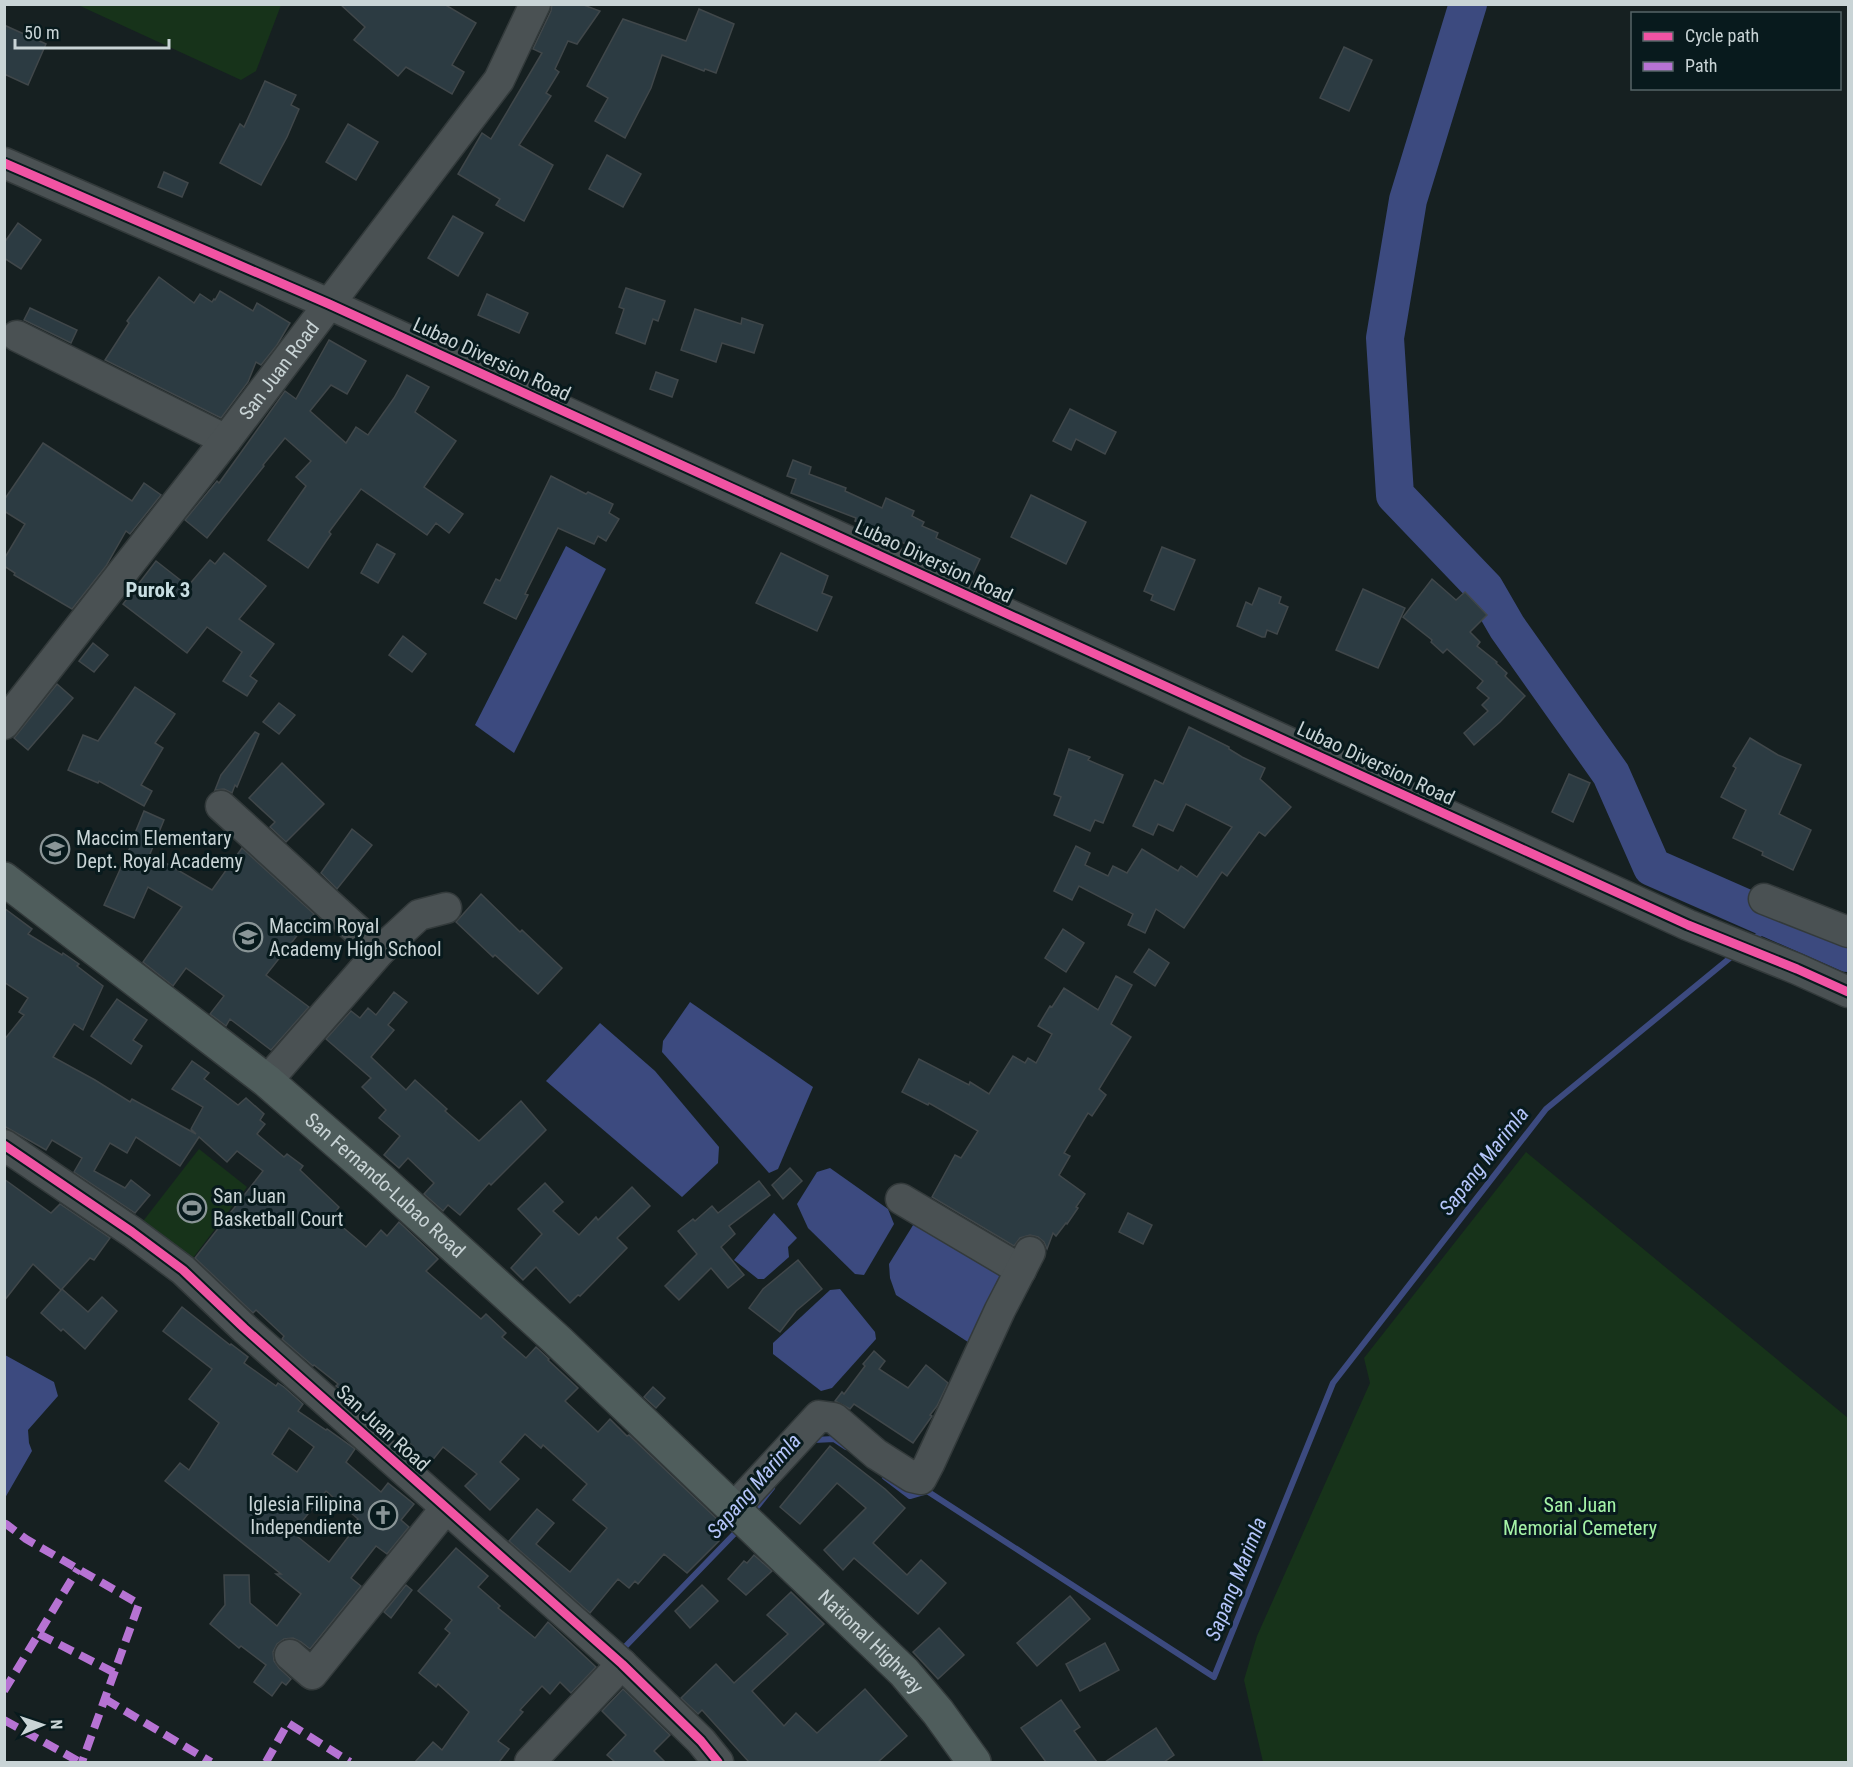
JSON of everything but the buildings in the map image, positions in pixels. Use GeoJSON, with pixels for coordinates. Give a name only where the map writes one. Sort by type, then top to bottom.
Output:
{"type":"FeatureCollection","features":[{"type":"Feature","properties":{"kind":"main road","name":"San Fernando-Lubao Road"},"geometry":{"type":"LineString","coordinates":[[4,879],[267,1081],[382,1181],[557,1340],[746,1519]]}},
{"type":"Feature","properties":{"kind":"main road","name":"National Highway"},"geometry":{"type":"LineString","coordinates":[[746,1519],[904,1672],[938,1712],[974,1762]]}},
{"type":"Feature","properties":{"kind":"street","name":"San Juan Road"},"geometry":{"type":"LineString","coordinates":[[4,724],[226,440],[499,80],[535,4]]}},
{"type":"Feature","properties":{"kind":"street","name":"Lubao Diversion Road"},"geometry":{"type":"LineString","coordinates":[[4,163],[329,304],[1688,925],[1848,992]]}},
{"type":"Feature","properties":{"kind":"street"},"geometry":{"type":"LineString","coordinates":[[16,336],[226,440]]}},
{"type":"Feature","properties":{"kind":"street"},"geometry":{"type":"LineString","coordinates":[[221,806],[380,951]]}},
{"type":"Feature","properties":{"kind":"street"},"geometry":{"type":"LineString","coordinates":[[1764,899],[1848,932]]}},
{"type":"Feature","properties":{"kind":"street"},"geometry":{"type":"LineString","coordinates":[[267,1081],[380,951],[419,915],[446,908]]}},
{"type":"Feature","properties":{"kind":"street","name":"San Juan Road"},"geometry":{"type":"LineString","coordinates":[[4,1145],[132,1232],[183,1270],[244,1328],[622,1664],[701,1741],[718,1762]]}},
{"type":"Feature","properties":{"kind":"street"},"geometry":{"type":"LineString","coordinates":[[746,1519],[819,1416],[834,1418],[876,1454],[912,1477],[921,1479],[929,1464],[1025,1261],[901,1199]]}},
{"type":"Feature","properties":{"kind":"street"},"geometry":{"type":"LineString","coordinates":[[290,1655],[312,1674],[446,1508]]}},
{"type":"Feature","properties":{"kind":"street"},"geometry":{"type":"LineString","coordinates":[[530,1762],[622,1664]]}},
{"type":"Feature","properties":{"kind":"green space"},"geometry":{"type":"Polygon","coordinates":[[[78,5],[281,5],[256,71],[241,80],[78,5]]]}},
{"type":"Feature","properties":{"kind":"green space","name":"San Juan Basketball Court"},"geometry":{"type":"Polygon","coordinates":[[[199,1149],[247,1187],[186,1267],[137,1229],[199,1149]]]}},
{"type":"Feature","properties":{"kind":"green space","name":"San Juan Memorial Cemetery"},"geometry":{"type":"Polygon","coordinates":[[[1526,1152],[1848,1418],[1848,1762],[1263,1762],[1244,1680],[1257,1636],[1370,1383],[1364,1358],[1526,1152]]]}},
{"type":"Feature","properties":{"kind":"water"},"geometry":{"type":"Polygon","coordinates":[[[566,546],[606,569],[514,753],[475,725],[566,546]]]}},
{"type":"Feature","properties":{"kind":"water"},"geometry":{"type":"Polygon","coordinates":[[[690,1002],[813,1087],[778,1169],[769,1173],[662,1052],[663,1041],[690,1002]]]}},
{"type":"Feature","properties":{"kind":"water"},"geometry":{"type":"Polygon","coordinates":[[[600,1023],[655,1071],[719,1147],[718,1163],[682,1197],[546,1081],[600,1023]]]}},
{"type":"Feature","properties":{"kind":"water"},"geometry":{"type":"Polygon","coordinates":[[[830,1168],[888,1209],[894,1224],[864,1275],[855,1274],[808,1228],[797,1204],[817,1172],[830,1168]]]}},
{"type":"Feature","properties":{"kind":"water"},"geometry":{"type":"Polygon","coordinates":[[[774,1213],[797,1238],[788,1247],[789,1257],[764,1279],[758,1279],[734,1260],[774,1213]]]}},
{"type":"Feature","properties":{"kind":"water"},"geometry":{"type":"Polygon","coordinates":[[[915,1222],[1005,1269],[971,1344],[896,1295],[890,1278],[889,1264],[915,1222]]]}},
{"type":"Feature","properties":{"kind":"water"},"geometry":{"type":"Polygon","coordinates":[[[840,1289],[875,1332],[876,1339],[832,1388],[821,1391],[773,1354],[773,1343],[830,1290],[840,1289]]]}},
{"type":"Feature","properties":{"kind":"water"},"geometry":{"type":"Polygon","coordinates":[[[5,1355],[54,1382],[58,1396],[28,1430],[32,1451],[5,1498],[5,1355]]]}},
{"type":"Feature","properties":{"kind":"waterway"},"geometry":{"type":"LineString","coordinates":[[1468,4],[1408,200],[1385,338],[1395,495],[1485,589],[1507,627],[1611,774],[1652,867],[1848,953]]}},
{"type":"Feature","properties":{"kind":"waterway","name":"Sapang Marimla"},"geometry":{"type":"LineString","coordinates":[[1751,941],[1776,921]]}},
{"type":"Feature","properties":{"kind":"waterway","name":"Sapang Marimla"},"geometry":{"type":"LineString","coordinates":[[885,1477],[910,1496],[927,1491],[1214,1677],[1333,1383],[1546,1109],[1736,953]]}},
{"type":"Feature","properties":{"kind":"waterway","name":"Sapang Marimla"},"geometry":{"type":"LineString","coordinates":[[812,1442],[834,1439],[846,1447]]}},
{"type":"Feature","properties":{"kind":"waterway","name":"Sapang Marimla"},"geometry":{"type":"LineString","coordinates":[[752,1513],[772,1488]]}},
{"type":"Feature","properties":{"kind":"waterway","name":"Sapang Marimla"},"geometry":{"type":"LineString","coordinates":[[620,1652],[740,1528]]}},
{"type":"Feature","properties":{"kind":"marked path"},"geometry":{"type":"LineString","coordinates":[[4,1527],[6,1524],[26,1539],[139,1604],[82,1762]]}},
{"type":"Feature","properties":{"kind":"marked path"},"geometry":{"type":"LineString","coordinates":[[4,1691],[78,1569]]}},
{"type":"Feature","properties":{"kind":"marked path"},"geometry":{"type":"LineString","coordinates":[[39,1634],[115,1673]]}},
{"type":"Feature","properties":{"kind":"marked path"},"geometry":{"type":"LineString","coordinates":[[105,1699],[211,1762]]}},
{"type":"Feature","properties":{"kind":"marked path"},"geometry":{"type":"LineString","coordinates":[[4,1720],[80,1762]]}},
{"type":"Feature","properties":{"kind":"marked path"},"geometry":{"type":"LineString","coordinates":[[266,1762],[288,1723],[350,1762]]}},
{"type":"Feature","properties":{"kind":"cycle path"},"geometry":{"type":"LineString","coordinates":[[4,163],[329,304],[1688,925],[1848,992]]}},
{"type":"Feature","properties":{"kind":"cycle path"},"geometry":{"type":"LineString","coordinates":[[4,1145],[132,1232],[183,1270],[244,1328],[622,1664],[701,1741],[718,1762]]}},
{"type":"Feature","properties":{"kind":"place","name":"Maccim Elementary Dept. Royal Academy"},"geometry":{"type":"Point","coordinates":[55,849]}},
{"type":"Feature","properties":{"kind":"place","name":"Maccim Royal Academy High School"},"geometry":{"type":"Point","coordinates":[248,937]}},
{"type":"Feature","properties":{"kind":"place","name":"San Juan Basketball Court"},"geometry":{"type":"Point","coordinates":[192,1208]}},
{"type":"Feature","properties":{"kind":"place","name":"Iglesia Filipina Independiente"},"geometry":{"type":"Point","coordinates":[383,1515]}},
{"type":"Feature","properties":{"kind":"district","name":"Purok 3"},"geometry":{"type":"Point","coordinates":[158,590]}}]}
